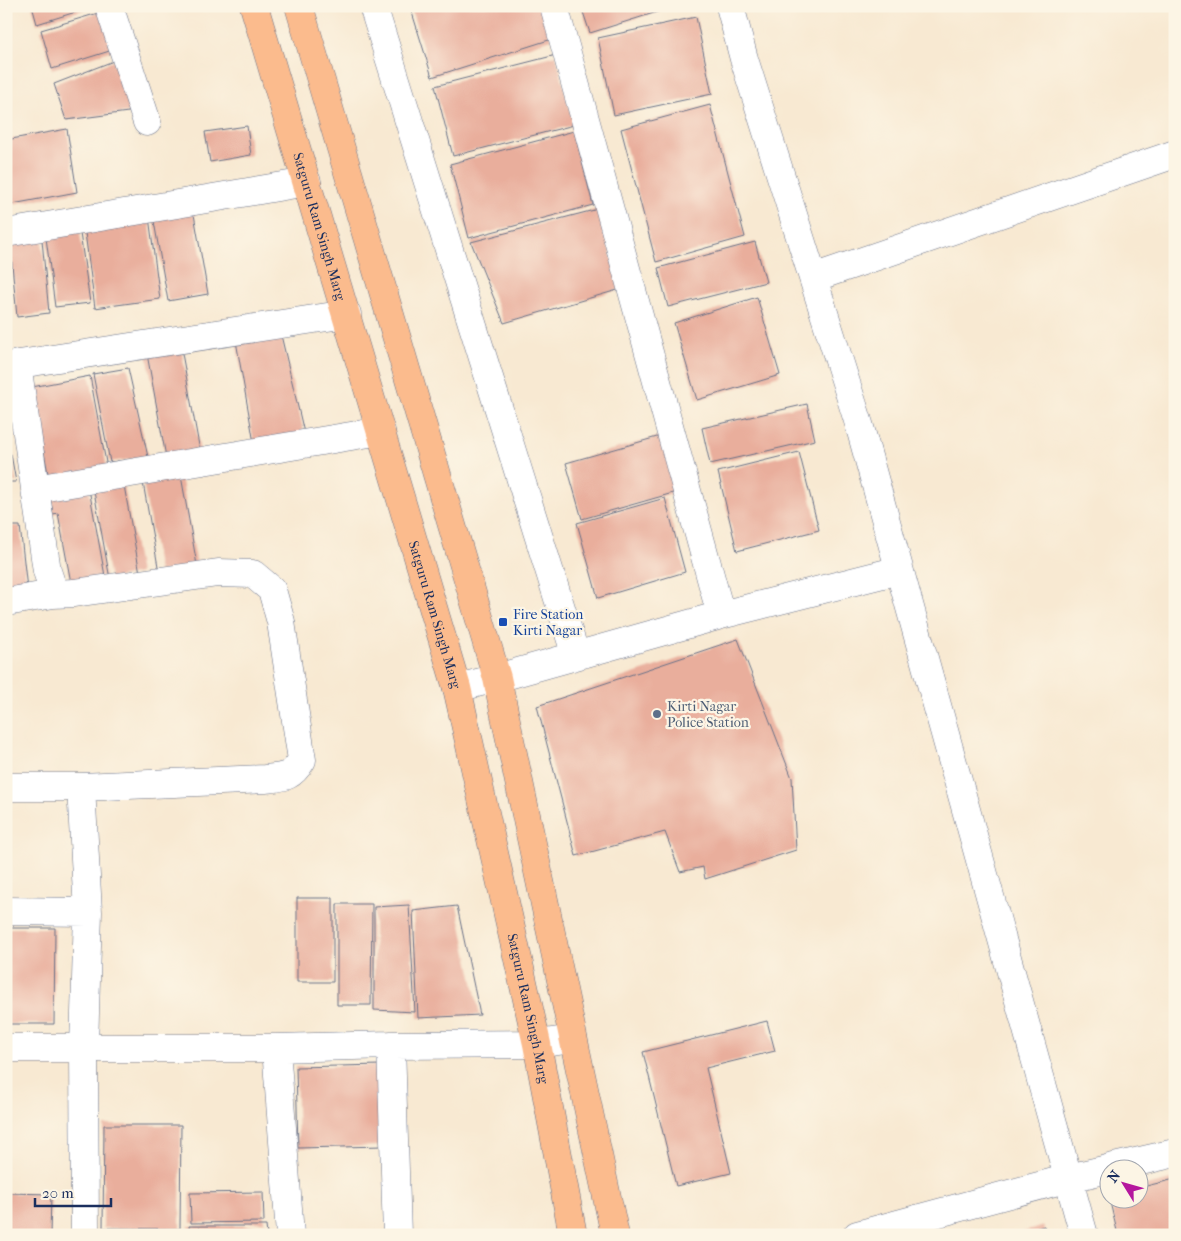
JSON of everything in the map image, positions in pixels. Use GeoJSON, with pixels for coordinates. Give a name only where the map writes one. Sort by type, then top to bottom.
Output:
{"type":"FeatureCollection","features":[{"type":"Feature","properties":{"kind":"main road","name":"Satguru Ram Singh Marg"},"geometry":{"type":"LineString","coordinates":[[254,6],[457,688],[537,1044],[573,1235]]}},
{"type":"Feature","properties":{"kind":"main road"},"geometry":{"type":"LineString","coordinates":[[299,6],[497,678],[615,1235]]}},
{"type":"Feature","properties":{"kind":"street"},"geometry":{"type":"LineString","coordinates":[[109,6],[147,122]]}},
{"type":"Feature","properties":{"kind":"street"},"geometry":{"type":"LineString","coordinates":[[374,6],[576,656]]}},
{"type":"Feature","properties":{"kind":"street"},"geometry":{"type":"LineString","coordinates":[[554,6],[721,615]]}},
{"type":"Feature","properties":{"kind":"street"},"geometry":{"type":"LineString","coordinates":[[730,6],[744,59],[859,424],[1084,1235]]}},
{"type":"Feature","properties":{"kind":"street"},"geometry":{"type":"LineString","coordinates":[[813,278],[1175,154]]}},
{"type":"Feature","properties":{"kind":"street"},"geometry":{"type":"LineString","coordinates":[[6,233],[307,182]]}},
{"type":"Feature","properties":{"kind":"street"},"geometry":{"type":"LineString","coordinates":[[53,594],[47,571],[35,489],[12,365],[347,314]]}},
{"type":"Feature","properties":{"kind":"street"},"geometry":{"type":"LineString","coordinates":[[35,489],[381,431]]}},
{"type":"Feature","properties":{"kind":"street"},"geometry":{"type":"LineString","coordinates":[[457,688],[721,615],[899,570]]}},
{"type":"Feature","properties":{"kind":"street"},"geometry":{"type":"LineString","coordinates":[[6,602],[53,594],[74,593],[218,573],[253,574],[272,590],[280,622],[302,760],[296,770],[284,777],[265,779],[80,788],[6,787]]}},
{"type":"Feature","properties":{"kind":"street"},"geometry":{"type":"LineString","coordinates":[[80,788],[88,912],[84,1047],[85,1235]]}},
{"type":"Feature","properties":{"kind":"street"},"geometry":{"type":"LineString","coordinates":[[6,911],[88,912]]}},
{"type":"Feature","properties":{"kind":"street"},"geometry":{"type":"LineString","coordinates":[[6,1048],[276,1048],[537,1044],[574,1039]]}},
{"type":"Feature","properties":{"kind":"street"},"geometry":{"type":"LineString","coordinates":[[391,1045],[397,1235]]}},
{"type":"Feature","properties":{"kind":"street"},"geometry":{"type":"LineString","coordinates":[[276,1048],[290,1235]]}},
{"type":"Feature","properties":{"kind":"street"},"geometry":{"type":"LineString","coordinates":[[1148,1160],[1175,1153]]}},
{"type":"Feature","properties":{"kind":"street"},"geometry":{"type":"LineString","coordinates":[[857,1235],[1098,1171]]}},
{"type":"Feature","properties":{"kind":"building"},"geometry":{"type":"Polygon","coordinates":[[[32,6],[91,6],[92,7],[37,24],[32,6]]]}},
{"type":"Feature","properties":{"kind":"building"},"geometry":{"type":"Polygon","coordinates":[[[410,6],[542,6],[552,39],[432,77],[410,6]]]}},
{"type":"Feature","properties":{"kind":"building"},"geometry":{"type":"Polygon","coordinates":[[[581,6],[673,6],[673,7],[590,33],[581,6]]]}},
{"type":"Feature","properties":{"kind":"building"},"geometry":{"type":"Polygon","coordinates":[[[105,11],[116,49],[52,69],[41,30],[105,11]]]}},
{"type":"Feature","properties":{"kind":"building"},"geometry":{"type":"Polygon","coordinates":[[[696,17],[712,94],[614,115],[598,38],[696,17]]]}},
{"type":"Feature","properties":{"kind":"building"},"geometry":{"type":"Polygon","coordinates":[[[556,55],[574,125],[453,156],[435,86],[556,55]]]}},
{"type":"Feature","properties":{"kind":"building"},"geometry":{"type":"Polygon","coordinates":[[[116,60],[136,111],[66,120],[54,84],[116,60]]]}},
{"type":"Feature","properties":{"kind":"building"},"geometry":{"type":"Polygon","coordinates":[[[710,105],[745,237],[656,262],[621,129],[710,105]]]}},
{"type":"Feature","properties":{"kind":"building"},"geometry":{"type":"Polygon","coordinates":[[[247,126],[251,155],[210,162],[205,132],[247,126]]]}},
{"type":"Feature","properties":{"kind":"building"},"geometry":{"type":"Polygon","coordinates":[[[67,129],[77,192],[7,205],[6,140],[67,129]]]}},
{"type":"Feature","properties":{"kind":"building"},"geometry":{"type":"Polygon","coordinates":[[[574,131],[593,205],[469,238],[450,164],[574,131]]]}},
{"type":"Feature","properties":{"kind":"building"},"geometry":{"type":"Polygon","coordinates":[[[192,203],[208,294],[168,301],[152,210],[192,203]]]}},
{"type":"Feature","properties":{"kind":"building"},"geometry":{"type":"Polygon","coordinates":[[[598,209],[621,289],[504,323],[471,242],[598,209]]]}},
{"type":"Feature","properties":{"kind":"building"},"geometry":{"type":"Polygon","coordinates":[[[149,217],[160,299],[95,308],[84,225],[149,217]]]}},
{"type":"Feature","properties":{"kind":"building"},"geometry":{"type":"Polygon","coordinates":[[[79,226],[90,303],[55,307],[45,230],[79,226]]]}},
{"type":"Feature","properties":{"kind":"building"},"geometry":{"type":"Polygon","coordinates":[[[42,240],[49,313],[17,317],[10,243],[42,240]]]}},
{"type":"Feature","properties":{"kind":"building"},"geometry":{"type":"Polygon","coordinates":[[[755,242],[766,282],[668,307],[658,268],[755,242]]]}},
{"type":"Feature","properties":{"kind":"building"},"geometry":{"type":"Polygon","coordinates":[[[757,297],[780,375],[697,400],[674,323],[757,297]]]}},
{"type":"Feature","properties":{"kind":"building"},"geometry":{"type":"Polygon","coordinates":[[[281,335],[305,437],[254,443],[236,341],[281,335]]]}},
{"type":"Feature","properties":{"kind":"building"},"geometry":{"type":"Polygon","coordinates":[[[181,348],[200,451],[166,457],[147,354],[181,348]]]}},
{"type":"Feature","properties":{"kind":"building"},"geometry":{"type":"Polygon","coordinates":[[[128,368],[148,457],[110,462],[93,374],[128,368]]]}},
{"type":"Feature","properties":{"kind":"building"},"geometry":{"type":"Polygon","coordinates":[[[90,376],[107,468],[49,479],[32,387],[90,376]]]}},
{"type":"Feature","properties":{"kind":"building"},"geometry":{"type":"Polygon","coordinates":[[[807,404],[815,440],[710,464],[702,428],[807,404]]]}},
{"type":"Feature","properties":{"kind":"building"},"geometry":{"type":"Polygon","coordinates":[[[664,435],[680,491],[582,519],[566,463],[664,435]]]}},
{"type":"Feature","properties":{"kind":"building"},"geometry":{"type":"Polygon","coordinates":[[[799,452],[819,530],[737,551],[718,472],[799,452]]]}},
{"type":"Feature","properties":{"kind":"building"},"geometry":{"type":"Polygon","coordinates":[[[6,454],[11,454],[16,482],[6,482],[6,454]]]}},
{"type":"Feature","properties":{"kind":"building"},"geometry":{"type":"Polygon","coordinates":[[[180,470],[197,565],[159,572],[142,477],[180,470]]]}},
{"type":"Feature","properties":{"kind":"building"},"geometry":{"type":"Polygon","coordinates":[[[123,480],[140,573],[110,579],[93,486],[123,480]]]}},
{"type":"Feature","properties":{"kind":"building"},"geometry":{"type":"Polygon","coordinates":[[[89,489],[105,576],[71,583],[58,513],[53,514],[50,496],[89,489]]]}},
{"type":"Feature","properties":{"kind":"building"},"geometry":{"type":"Polygon","coordinates":[[[665,498],[685,572],[598,598],[577,523],[665,498]]]}},
{"type":"Feature","properties":{"kind":"building"},"geometry":{"type":"Polygon","coordinates":[[[6,526],[20,526],[27,589],[6,592],[6,526]]]}},
{"type":"Feature","properties":{"kind":"building","name":"Kirti Nagar Police Station"},"geometry":{"type":"Polygon","coordinates":[[[738,639],[792,778],[796,850],[705,879],[703,867],[680,872],[665,832],[576,856],[537,706],[738,639]]]}},
{"type":"Feature","properties":{"kind":"building"},"geometry":{"type":"Polygon","coordinates":[[[297,898],[333,898],[333,982],[297,982],[297,898]]]}},
{"type":"Feature","properties":{"kind":"building"},"geometry":{"type":"Polygon","coordinates":[[[337,904],[372,904],[371,1005],[337,1005],[337,904]]]}},
{"type":"Feature","properties":{"kind":"building"},"geometry":{"type":"Polygon","coordinates":[[[409,905],[415,1012],[374,1010],[374,907],[409,905]]]}},
{"type":"Feature","properties":{"kind":"building"},"geometry":{"type":"Polygon","coordinates":[[[457,906],[480,1015],[418,1018],[413,911],[457,906]]]}},
{"type":"Feature","properties":{"kind":"building"},"geometry":{"type":"Polygon","coordinates":[[[6,928],[55,928],[54,1024],[6,1024],[6,928]]]}},
{"type":"Feature","properties":{"kind":"building"},"geometry":{"type":"Polygon","coordinates":[[[767,1021],[775,1051],[706,1068],[731,1173],[676,1186],[643,1052],[767,1021]]]}},
{"type":"Feature","properties":{"kind":"building"},"geometry":{"type":"Polygon","coordinates":[[[381,1065],[383,1146],[298,1148],[296,1067],[381,1065]]]}},
{"type":"Feature","properties":{"kind":"building"},"geometry":{"type":"Polygon","coordinates":[[[104,1125],[181,1125],[180,1229],[103,1228],[104,1125]]]}},
{"type":"Feature","properties":{"kind":"building"},"geometry":{"type":"Polygon","coordinates":[[[1175,1179],[1175,1235],[1118,1235],[1111,1208],[1148,1208],[1148,1186],[1175,1179]]]}},
{"type":"Feature","properties":{"kind":"building"},"geometry":{"type":"Polygon","coordinates":[[[263,1192],[264,1222],[191,1223],[190,1193],[263,1192]]]}},
{"type":"Feature","properties":{"kind":"building"},"geometry":{"type":"Polygon","coordinates":[[[6,1193],[51,1194],[50,1235],[6,1235],[6,1193]]]}},
{"type":"Feature","properties":{"kind":"building"},"geometry":{"type":"Polygon","coordinates":[[[189,1226],[266,1226],[267,1235],[190,1235],[189,1226]]]}},
{"type":"Feature","properties":{"kind":"building"},"geometry":{"type":"Polygon","coordinates":[[[1044,1226],[1046,1235],[1017,1235],[1017,1234],[1044,1226]]]}},
{"type":"Feature","properties":{"kind":"place","name":"Fire Station Kirti Nagar"},"geometry":{"type":"Point","coordinates":[503,622]}},
{"type":"Feature","properties":{"kind":"place","name":"Kirti Nagar Police Station"},"geometry":{"type":"Point","coordinates":[657,714]}}]}
